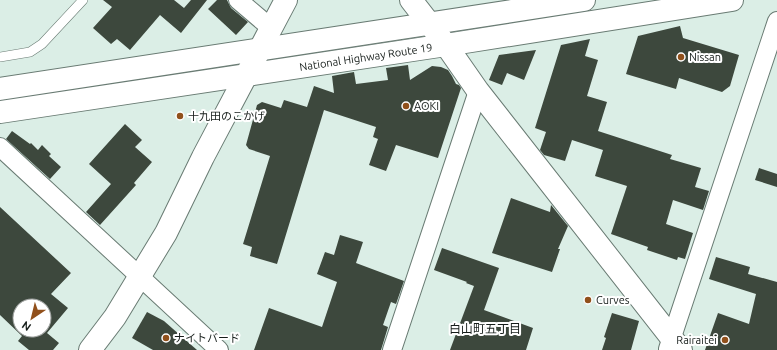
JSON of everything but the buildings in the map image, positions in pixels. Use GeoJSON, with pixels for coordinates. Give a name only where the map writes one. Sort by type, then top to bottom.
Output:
{"type":"FeatureCollection","features":[{"type":"Feature","properties":{"kind":"main road"},"geometry":{"type":"LineString","coordinates":[[90,350],[115,317],[166,233],[286,0]]}},
{"type":"Feature","properties":{"kind":"main road"},"geometry":{"type":"LineString","coordinates":[[411,0],[446,45],[478,91],[674,346]]}},
{"type":"Feature","properties":{"kind":"main road","name":"National Highway Route 19"},"geometry":{"type":"LineString","coordinates":[[0,89],[429,23],[503,6],[584,0]]}},
{"type":"Feature","properties":{"kind":"main road","name":"National Highway Route 19"},"geometry":{"type":"LineString","coordinates":[[0,112],[446,45],[732,0]]}},
{"type":"Feature","properties":{"kind":"street"},"geometry":{"type":"LineString","coordinates":[[238,0],[271,28]]}},
{"type":"Feature","properties":{"kind":"street"},"geometry":{"type":"LineString","coordinates":[[674,346],[777,21]]}},
{"type":"Feature","properties":{"kind":"street"},"geometry":{"type":"LineString","coordinates":[[392,350],[478,91]]}},
{"type":"Feature","properties":{"kind":"street"},"geometry":{"type":"LineString","coordinates":[[0,147],[219,350]]}},
{"type":"Feature","properties":{"kind":"lane"},"geometry":{"type":"LineString","coordinates":[[0,57],[30,52],[42,44],[83,0]]}},
{"type":"Feature","properties":{"kind":"place","name":"Nissan"},"geometry":{"type":"Point","coordinates":[681,57]}},
{"type":"Feature","properties":{"kind":"place","name":"AOKI"},"geometry":{"type":"Point","coordinates":[406,106]}},
{"type":"Feature","properties":{"kind":"place","name":"十九田のこかげ"},"geometry":{"type":"Point","coordinates":[180,116]}},
{"type":"Feature","properties":{"kind":"place","name":"Curves"},"geometry":{"type":"Point","coordinates":[588,300]}},
{"type":"Feature","properties":{"kind":"place","name":"ナイトバード"},"geometry":{"type":"Point","coordinates":[166,338]}},
{"type":"Feature","properties":{"kind":"place","name":"Rairaitei"},"geometry":{"type":"Point","coordinates":[725,340]}},
{"type":"Feature","properties":{"kind":"district","name":"白山町五丁目"},"geometry":{"type":"Point","coordinates":[485,328]}}]}
